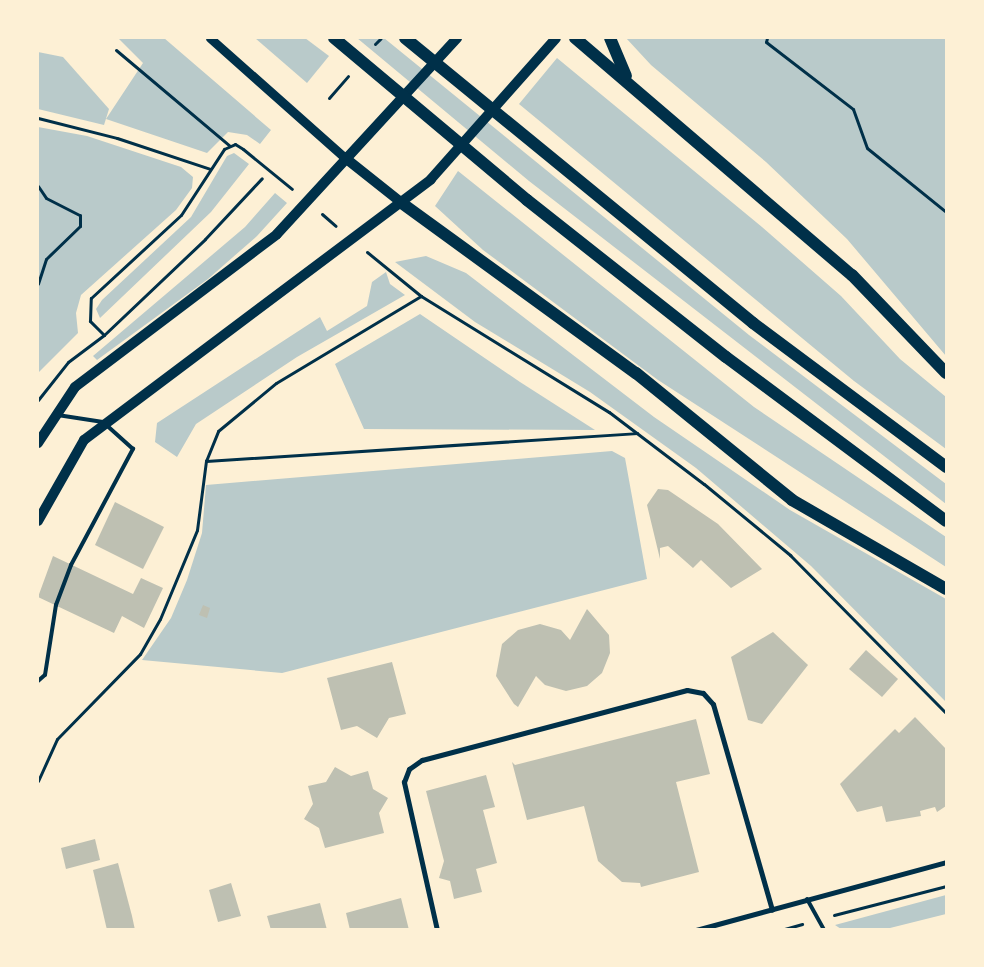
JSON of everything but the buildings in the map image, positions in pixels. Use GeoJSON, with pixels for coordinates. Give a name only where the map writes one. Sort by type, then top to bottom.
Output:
{"type":"FeatureCollection","features":[{"type":"Feature","properties":{"kind":"main road"},"geometry":{"type":"LineString","coordinates":[[405,38],[553,162],[753,323],[946,468]]}},
{"type":"Feature","properties":{"kind":"main road"},"geometry":{"type":"LineString","coordinates":[[38,443],[53,415],[75,388],[277,234],[344,157],[457,38]]}},
{"type":"Feature","properties":{"kind":"main road"},"geometry":{"type":"LineString","coordinates":[[38,521],[69,459],[104,422],[403,204],[432,179],[556,38]]}},
{"type":"Feature","properties":{"kind":"main road"},"geometry":{"type":"LineString","coordinates":[[575,38],[628,81],[852,275],[946,373]]}},
{"type":"Feature","properties":{"kind":"main road"},"geometry":{"type":"LineString","coordinates":[[610,38],[628,81]]}},
{"type":"Feature","properties":{"kind":"main road"},"geometry":{"type":"LineString","coordinates":[[337,40],[527,200],[726,357],[946,521]]}},
{"type":"Feature","properties":{"kind":"main road"},"geometry":{"type":"LineString","coordinates":[[344,157],[403,204],[636,373],[792,500],[946,589]]}},
{"type":"Feature","properties":{"kind":"street"},"geometry":{"type":"LineString","coordinates":[[210,38],[344,157]]}},
{"type":"Feature","properties":{"kind":"street"},"geometry":{"type":"LineString","coordinates":[[437,930],[404,782],[409,769],[422,760],[687,690],[703,693],[713,704],[772,910]]}},
{"type":"Feature","properties":{"kind":"street"},"geometry":{"type":"LineString","coordinates":[[696,930],[946,862]]}},
{"type":"Feature","properties":{"kind":"lane"},"geometry":{"type":"LineString","coordinates":[[38,681],[45,675],[56,605],[71,564],[133,449],[104,422],[53,415]]}},
{"type":"Feature","properties":{"kind":"lane"},"geometry":{"type":"LineString","coordinates":[[807,899],[824,930]]}},
{"type":"Feature","properties":{"kind":"path"},"geometry":{"type":"LineString","coordinates":[[767,38],[766,42],[853,108],[867,148],[946,212]]}},
{"type":"Feature","properties":{"kind":"path"},"geometry":{"type":"LineString","coordinates":[[116,50],[229,145]]}},
{"type":"Feature","properties":{"kind":"path"},"geometry":{"type":"LineString","coordinates":[[38,118],[117,138],[210,169],[181,215],[91,298],[90,320],[104,335],[262,178]]}},
{"type":"Feature","properties":{"kind":"path"},"geometry":{"type":"LineString","coordinates":[[38,186],[46,198],[80,215],[80,226],[46,259],[38,284]]}},
{"type":"Feature","properties":{"kind":"path"},"geometry":{"type":"LineString","coordinates":[[38,781],[57,739],[140,654],[160,619],[197,530],[206,461],[218,431],[276,383],[421,296],[637,433],[704,484],[790,555],[946,713]]}},
{"type":"Feature","properties":{"kind":"path"},"geometry":{"type":"LineString","coordinates":[[206,461],[637,433]]}},
{"type":"Feature","properties":{"kind":"path"},"geometry":{"type":"LineString","coordinates":[[780,930],[946,886]]}},
{"type":"Feature","properties":{"kind":"shaded area"},"geometry":{"type":"Polygon","coordinates":[[[118,38],[164,38],[271,130],[260,144],[247,135],[228,132],[207,153],[106,119],[143,63],[118,38]]]}},
{"type":"Feature","properties":{"kind":"shaded area"},"geometry":{"type":"Polygon","coordinates":[[[255,38],[305,38],[329,56],[307,83],[255,38]]]}},
{"type":"Feature","properties":{"kind":"shaded area"},"geometry":{"type":"Polygon","coordinates":[[[357,38],[384,38],[749,335],[946,484],[946,504],[529,181],[357,38]]]}},
{"type":"Feature","properties":{"kind":"shaded area"},"geometry":{"type":"Polygon","coordinates":[[[626,38],[946,38],[946,356],[847,239],[766,162],[651,65],[626,38]]]}},
{"type":"Feature","properties":{"kind":"shaded area"},"geometry":{"type":"Polygon","coordinates":[[[38,52],[63,57],[109,109],[104,125],[38,109],[38,52]]]}},
{"type":"Feature","properties":{"kind":"shaded area"},"geometry":{"type":"Polygon","coordinates":[[[557,58],[762,227],[841,296],[900,359],[946,397],[946,449],[854,381],[519,104],[557,58]]]}},
{"type":"Feature","properties":{"kind":"shaded area"},"geometry":{"type":"Polygon","coordinates":[[[38,127],[87,136],[181,167],[193,177],[192,188],[176,210],[81,295],[76,313],[78,333],[38,373],[38,127]]]}},
{"type":"Feature","properties":{"kind":"shaded area"},"geometry":{"type":"Polygon","coordinates":[[[234,153],[249,164],[211,212],[100,318],[96,309],[102,300],[191,217],[227,156],[234,153]]]}},
{"type":"Feature","properties":{"kind":"shaded area"},"geometry":{"type":"Polygon","coordinates":[[[458,171],[754,407],[946,537],[946,567],[658,380],[483,250],[435,206],[458,171]]]}},
{"type":"Feature","properties":{"kind":"shaded area"},"geometry":{"type":"Polygon","coordinates":[[[275,193],[287,203],[257,236],[208,279],[97,360],[93,356],[245,227],[275,193]]]}},
{"type":"Feature","properties":{"kind":"shaded area"},"geometry":{"type":"Polygon","coordinates":[[[426,256],[466,273],[654,417],[790,510],[946,599],[946,702],[811,566],[696,468],[590,392],[475,322],[395,262],[426,256]]]}},
{"type":"Feature","properties":{"kind":"shaded area"},"geometry":{"type":"Polygon","coordinates":[[[386,272],[390,284],[405,295],[297,357],[196,424],[177,457],[155,442],[157,423],[320,317],[327,331],[367,306],[372,282],[386,272]]]}},
{"type":"Feature","properties":{"kind":"shaded area"},"geometry":{"type":"Polygon","coordinates":[[[420,314],[595,430],[364,429],[335,364],[420,314]]]}},
{"type":"Feature","properties":{"kind":"shaded area"},"geometry":{"type":"Polygon","coordinates":[[[612,451],[625,458],[647,579],[282,673],[142,660],[171,618],[187,580],[202,533],[206,485],[612,451]]]}},
{"type":"Feature","properties":{"kind":"shaded area"},"geometry":{"type":"Polygon","coordinates":[[[946,895],[946,914],[886,929],[841,929],[835,925],[946,895]]]}}]}
